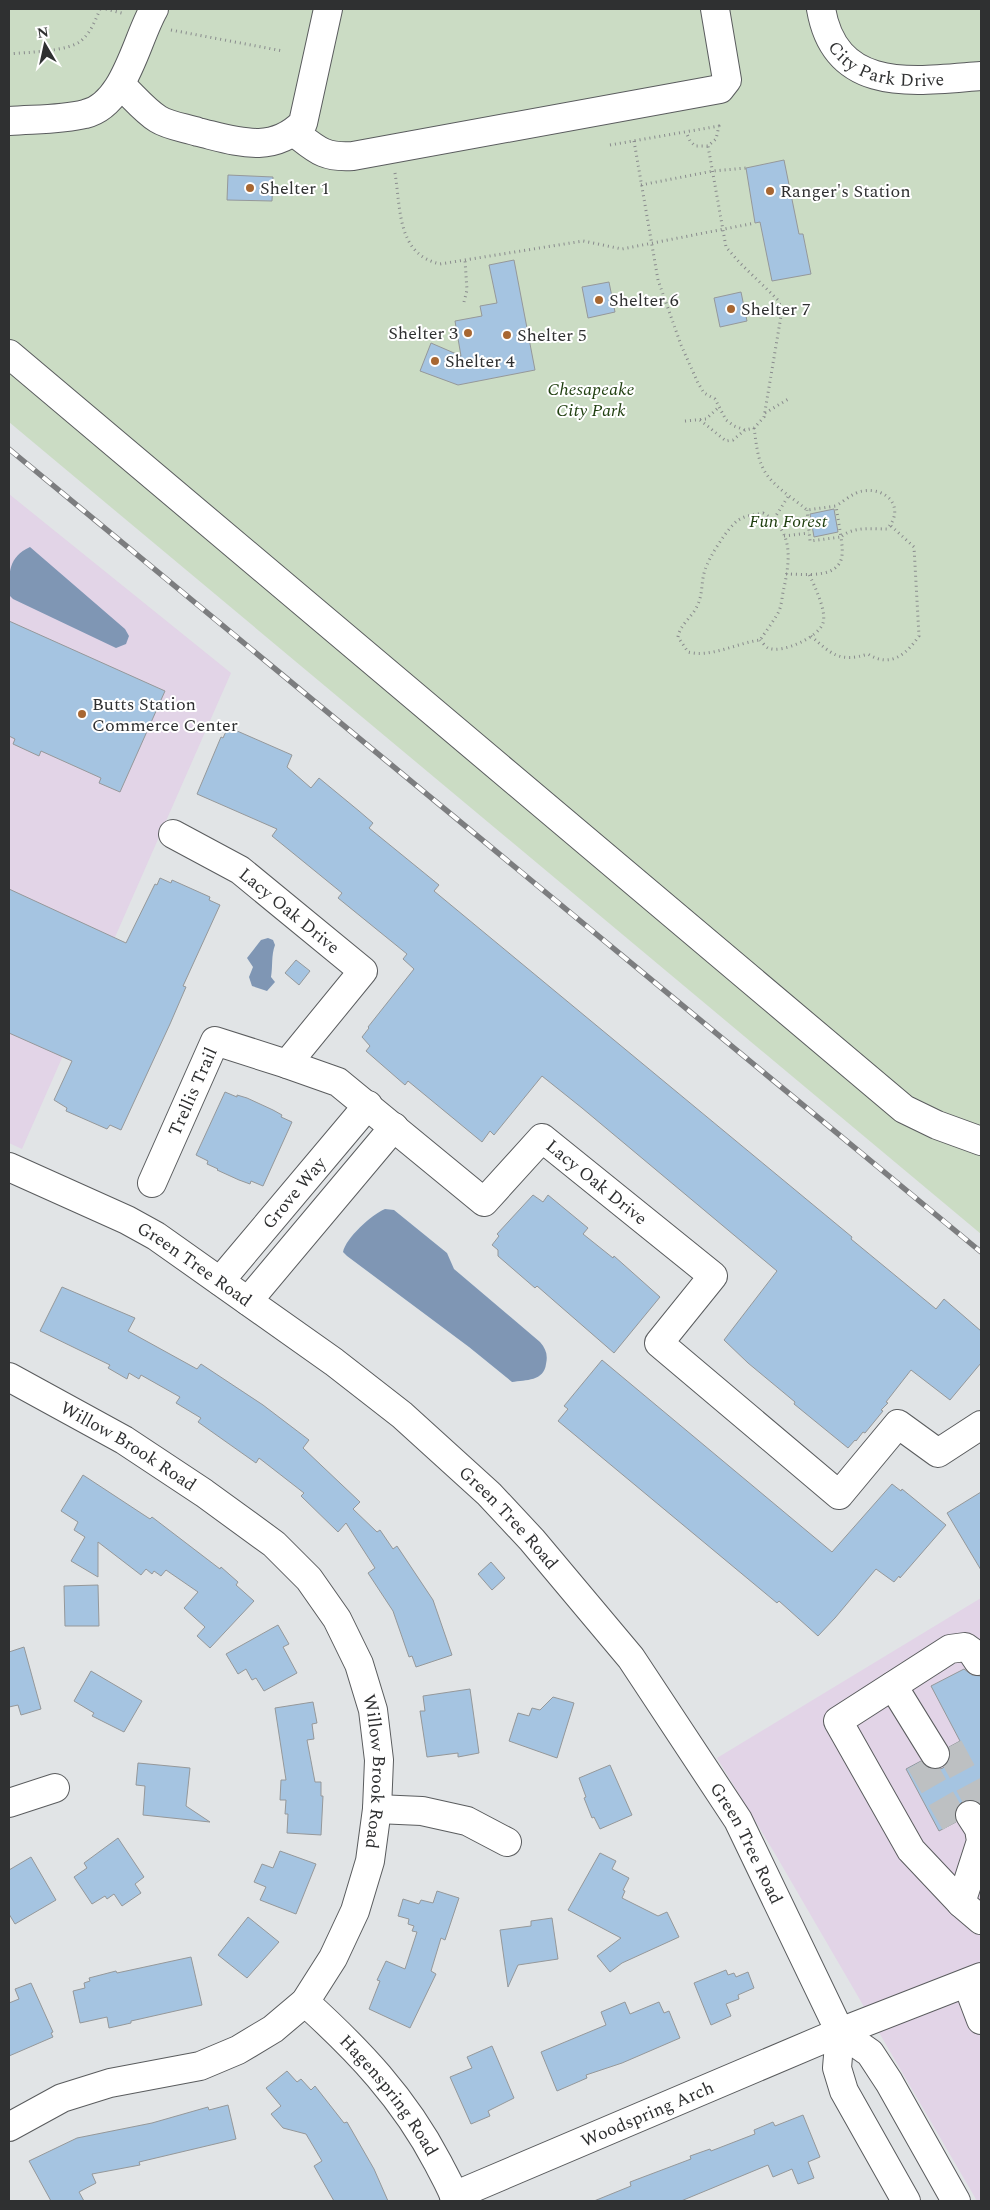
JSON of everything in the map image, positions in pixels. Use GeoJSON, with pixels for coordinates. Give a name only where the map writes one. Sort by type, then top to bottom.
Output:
{"type":"FeatureCollection","features":[{"type":"Feature","properties":{"kind":"street"},"geometry":{"type":"LineString","coordinates":[[121,85],[159,120],[245,144],[264,144],[294,132],[303,123],[328,9]]}},
{"type":"Feature","properties":{"kind":"street"},"geometry":{"type":"LineString","coordinates":[[294,132],[320,152],[336,157],[392,149],[720,89],[727,80],[715,9]]}},
{"type":"Feature","properties":{"kind":"street","name":"City Park Drive"},"geometry":{"type":"LineString","coordinates":[[820,9],[823,25],[830,40],[845,59],[865,72],[889,80],[915,81],[981,76]]}},
{"type":"Feature","properties":{"kind":"street"},"geometry":{"type":"LineString","coordinates":[[9,121],[86,114],[104,106],[121,85],[151,15]]}},
{"type":"Feature","properties":{"kind":"street"},"geometry":{"type":"LineString","coordinates":[[9,354],[904,1109],[938,1126],[981,1141]]}},
{"type":"Feature","properties":{"kind":"street","name":"Lacy Oak Drive"},"geometry":{"type":"LineString","coordinates":[[173,834],[240,870],[363,971],[287,1064],[338,1082],[368,1104],[484,1202],[542,1138],[713,1276],[659,1343],[839,1495],[898,1424],[938,1453],[981,1425]]}},
{"type":"Feature","properties":{"kind":"street","name":"Trellis Trail"},"geometry":{"type":"LineString","coordinates":[[152,1183],[215,1040],[287,1064]]}},
{"type":"Feature","properties":{"kind":"street","name":"Grove Way"},"geometry":{"type":"LineString","coordinates":[[220,1281],[368,1104]]}},
{"type":"Feature","properties":{"kind":"street","name":"Grove Way"},"geometry":{"type":"LineString","coordinates":[[248,1301],[394,1127]]}},
{"type":"Feature","properties":{"kind":"street","name":"Green Tree Road"},"geometry":{"type":"LineString","coordinates":[[9,1167],[127,1220],[156,1236],[334,1362],[402,1414],[489,1494],[532,1540],[630,1658],[738,1820],[840,2032],[870,2053],[889,2082],[956,2201]]}},
{"type":"Feature","properties":{"kind":"street","name":"Willow Brook Road"},"geometry":{"type":"LineString","coordinates":[[9,1377],[124,1440],[204,1493],[274,1544],[309,1579],[337,1619],[359,1664],[373,1710],[379,1760],[377,1809],[370,1861],[355,1911],[333,1958],[305,2002],[273,2029],[238,2050],[215,2060],[200,2066],[110,2083],[62,2098],[9,2127]]}},
{"type":"Feature","properties":{"kind":"street"},"geometry":{"type":"LineString","coordinates":[[971,1912],[911,1850],[838,1721],[950,1649],[965,1647],[972,1652],[978,1661]]}},
{"type":"Feature","properties":{"kind":"street"},"geometry":{"type":"LineString","coordinates":[[893,1686],[935,1754]]}},
{"type":"Feature","properties":{"kind":"street"},"geometry":{"type":"LineString","coordinates":[[9,1803],[55,1788]]}},
{"type":"Feature","properties":{"kind":"street"},"geometry":{"type":"LineString","coordinates":[[377,1809],[422,1811],[467,1821],[507,1842]]}},
{"type":"Feature","properties":{"kind":"street"},"geometry":{"type":"LineString","coordinates":[[971,1820],[981,1842],[971,1912]]}},
{"type":"Feature","properties":{"kind":"street"},"geometry":{"type":"LineString","coordinates":[[974,1980],[981,2020]]}},
{"type":"Feature","properties":{"kind":"street","name":"Woodspring Arch"},"geometry":{"type":"LineString","coordinates":[[455,2199],[840,2032],[974,1980]]}},
{"type":"Feature","properties":{"kind":"street","name":"Hagenspring Road"},"geometry":{"type":"LineString","coordinates":[[305,2002],[350,2043],[391,2090],[426,2140],[455,2199]]}},
{"type":"Feature","properties":{"kind":"street"},"geometry":{"type":"LineString","coordinates":[[840,2032],[837,2068],[844,2092],[906,2201]]}},
{"type":"Feature","properties":{"kind":"path"},"geometry":{"type":"LineString","coordinates":[[9,54],[68,47],[81,41],[96,20],[100,9]]}},
{"type":"Feature","properties":{"kind":"path"},"geometry":{"type":"LineString","coordinates":[[106,9],[151,15],[179,33],[283,51]]}},
{"type":"Feature","properties":{"kind":"path"},"geometry":{"type":"LineString","coordinates":[[610,145],[719,126],[716,139],[708,146],[695,146],[690,141],[686,132]]}},
{"type":"Feature","properties":{"kind":"path"},"geometry":{"type":"LineString","coordinates":[[634,141],[658,280],[681,346],[704,392],[716,399],[726,420],[734,426],[745,430]]}},
{"type":"Feature","properties":{"kind":"path"},"geometry":{"type":"LineString","coordinates":[[700,420],[726,441],[733,440],[745,430],[754,428],[764,417],[782,310],[778,300],[740,263],[726,246],[708,146]]}},
{"type":"Feature","properties":{"kind":"path"},"geometry":{"type":"LineString","coordinates":[[392,149],[406,239],[413,251],[426,261],[440,264],[583,241],[622,249],[756,223]]}},
{"type":"Feature","properties":{"kind":"path"},"geometry":{"type":"LineString","coordinates":[[641,185],[713,171],[746,168]]}},
{"type":"Feature","properties":{"kind":"path"},"geometry":{"type":"LineString","coordinates":[[464,302],[468,290],[465,260]]}},
{"type":"Feature","properties":{"kind":"path"},"geometry":{"type":"LineString","coordinates":[[765,413],[790,398]]}},
{"type":"Feature","properties":{"kind":"path"},"geometry":{"type":"LineString","coordinates":[[685,421],[706,419],[720,406]]}},
{"type":"Feature","properties":{"kind":"path"},"geometry":{"type":"LineString","coordinates":[[754,428],[758,455],[762,467],[770,478],[807,510],[810,541],[841,536],[852,530],[887,528],[896,513],[893,504],[886,495],[876,491],[860,491],[836,506],[807,510]]}},
{"type":"Feature","properties":{"kind":"path"},"geometry":{"type":"LineString","coordinates":[[774,519],[789,495]]}},
{"type":"Feature","properties":{"kind":"path"},"geometry":{"type":"LineString","coordinates":[[786,574],[809,574],[828,571],[839,565],[842,551],[836,506]]}},
{"type":"Feature","properties":{"kind":"path"},"geometry":{"type":"LineString","coordinates":[[763,513],[774,519],[782,529],[789,561],[779,610],[760,640],[697,654],[688,652],[678,637],[680,630],[697,607],[702,595],[704,570],[724,537],[737,521],[748,516],[763,513]]}},
{"type":"Feature","properties":{"kind":"path"},"geometry":{"type":"LineString","coordinates":[[811,636],[834,655],[845,658],[856,658],[868,654],[876,659],[894,658],[905,653],[913,645],[919,636],[914,547],[890,525]]}},
{"type":"Feature","properties":{"kind":"path"},"geometry":{"type":"LineString","coordinates":[[784,536],[809,533]]}},
{"type":"Feature","properties":{"kind":"path"},"geometry":{"type":"LineString","coordinates":[[760,640],[768,648],[779,649],[802,642],[811,636],[823,623],[818,593],[809,574]]}},
{"type":"Feature","properties":{"kind":"shaded area"},"geometry":{"type":"Polygon","coordinates":[[[9,494],[231,673],[22,1149],[9,1143],[9,494]]]}},
{"type":"Feature","properties":{"kind":"shaded area"},"geometry":{"type":"Polygon","coordinates":[[[981,1598],[981,2201],[977,2201],[774,1852],[717,1758],[981,1598]]]}},
{"type":"Feature","properties":{"kind":"green space","name":"Chesapeake City Park"},"geometry":{"type":"Polygon","coordinates":[[[9,9],[981,9],[981,1234],[9,422],[9,9]]]}},
{"type":"Feature","properties":{"kind":"water"},"geometry":{"type":"Polygon","coordinates":[[[30,547],[125,629],[129,636],[126,644],[116,648],[13,599],[9,595],[11,566],[17,556],[30,547]]]}},
{"type":"Feature","properties":{"kind":"water"},"geometry":{"type":"Polygon","coordinates":[[[268,938],[273,940],[275,945],[271,977],[275,982],[267,991],[252,986],[249,977],[253,967],[247,958],[261,940],[268,938]]]}},
{"type":"Feature","properties":{"kind":"water"},"geometry":{"type":"Polygon","coordinates":[[[385,1209],[394,1210],[447,1253],[454,1269],[540,1342],[547,1355],[545,1370],[542,1374],[534,1379],[512,1382],[469,1347],[343,1252],[349,1240],[360,1227],[385,1209]]]}},
{"type":"Feature","properties":{"kind":"building"},"geometry":{"type":"Polygon","coordinates":[[[784,160],[799,234],[803,234],[811,274],[772,281],[760,222],[755,223],[746,168],[784,160]]]}},
{"type":"Feature","properties":{"kind":"building","name":"Shelter 1"},"geometry":{"type":"Polygon","coordinates":[[[228,175],[273,177],[272,201],[227,200],[228,175]]]}},
{"type":"Feature","properties":{"kind":"building","name":"Shelter 5"},"geometry":{"type":"Polygon","coordinates":[[[514,260],[535,370],[458,385],[420,371],[431,343],[461,356],[455,321],[482,316],[480,306],[497,303],[489,265],[514,260]]]}},
{"type":"Feature","properties":{"kind":"building","name":"Shelter 6"},"geometry":{"type":"Polygon","coordinates":[[[609,282],[615,312],[588,318],[582,287],[609,282]]]}},
{"type":"Feature","properties":{"kind":"building","name":"Shelter 7"},"geometry":{"type":"Polygon","coordinates":[[[741,292],[747,321],[720,327],[714,298],[741,292]]]}},
{"type":"Feature","properties":{"kind":"building"},"geometry":{"type":"Polygon","coordinates":[[[834,509],[838,532],[814,537],[810,514],[834,509]]]}},
{"type":"Feature","properties":{"kind":"building","name":"Butts Station Commerce Center"},"geometry":{"type":"Polygon","coordinates":[[[9,621],[165,691],[120,792],[99,783],[101,778],[41,751],[39,756],[13,744],[15,739],[9,736],[9,621]]]}},
{"type":"Feature","properties":{"kind":"building"},"geometry":{"type":"Polygon","coordinates":[[[228,727],[292,755],[287,767],[311,788],[319,778],[359,811],[373,823],[369,828],[439,885],[434,891],[852,1237],[851,1239],[936,1309],[944,1299],[981,1331],[981,1363],[950,1400],[911,1370],[886,1402],[888,1403],[881,1410],[883,1411],[865,1433],[863,1432],[848,1448],[794,1404],[795,1402],[748,1363],[724,1340],[777,1271],[582,1108],[542,1076],[494,1135],[490,1131],[482,1142],[408,1081],[405,1085],[366,1051],[370,1046],[362,1037],[414,969],[403,959],[407,954],[338,898],[342,893],[272,836],[277,829],[197,794],[221,737],[223,738],[228,727]]]}},
{"type":"Feature","properties":{"kind":"building"},"geometry":{"type":"Polygon","coordinates":[[[160,878],[171,883],[172,880],[210,897],[209,900],[220,905],[183,986],[186,987],[170,1024],[121,1130],[110,1125],[107,1129],[66,1111],[67,1108],[54,1100],[72,1061],[9,1033],[9,889],[126,943],[155,884],[157,885],[160,878]]]}},
{"type":"Feature","properties":{"kind":"building"},"geometry":{"type":"Polygon","coordinates":[[[296,960],[310,971],[299,985],[285,973],[296,960]]]}},
{"type":"Feature","properties":{"kind":"building"},"geometry":{"type":"Polygon","coordinates":[[[225,1092],[237,1097],[237,1095],[247,1098],[273,1110],[282,1115],[281,1117],[292,1122],[263,1186],[251,1181],[250,1184],[217,1170],[207,1164],[208,1161],[196,1155],[225,1092]]]}},
{"type":"Feature","properties":{"kind":"building"},"geometry":{"type":"Polygon","coordinates":[[[533,1195],[543,1202],[548,1195],[588,1228],[583,1234],[613,1258],[614,1256],[660,1297],[614,1353],[537,1286],[535,1288],[498,1256],[498,1250],[492,1245],[499,1236],[497,1234],[533,1195]]]}},
{"type":"Feature","properties":{"kind":"building"},"geometry":{"type":"Polygon","coordinates":[[[62,1287],[135,1318],[128,1331],[197,1369],[201,1364],[263,1405],[309,1440],[303,1448],[360,1502],[353,1509],[377,1532],[380,1530],[393,1549],[397,1546],[433,1600],[452,1655],[416,1667],[412,1656],[409,1657],[393,1611],[368,1573],[375,1568],[346,1523],[338,1532],[301,1496],[304,1493],[259,1458],[256,1463],[198,1422],[201,1418],[176,1403],[180,1397],[141,1375],[139,1379],[129,1373],[127,1379],[108,1368],[110,1365],[40,1331],[62,1287]]]}},
{"type":"Feature","properties":{"kind":"building"},"geometry":{"type":"Polygon","coordinates":[[[602,1360],[832,1552],[892,1484],[901,1491],[902,1489],[946,1525],[900,1578],[899,1576],[894,1582],[876,1569],[818,1636],[779,1601],[777,1603],[558,1421],[568,1409],[564,1406],[602,1360]]]}},
{"type":"Feature","properties":{"kind":"building"},"geometry":{"type":"Polygon","coordinates":[[[83,1475],[150,1519],[152,1517],[220,1569],[221,1567],[238,1582],[236,1585],[254,1601],[210,1648],[197,1636],[205,1627],[184,1608],[198,1592],[166,1570],[161,1576],[154,1571],[152,1574],[146,1569],[141,1575],[98,1542],[98,1577],[71,1561],[85,1537],[74,1530],[78,1522],[61,1511],[83,1475]]]}},
{"type":"Feature","properties":{"kind":"building"},"geometry":{"type":"Polygon","coordinates":[[[981,1492],[981,1570],[947,1513],[981,1492]]]}},
{"type":"Feature","properties":{"kind":"building"},"geometry":{"type":"Polygon","coordinates":[[[491,1562],[505,1578],[492,1590],[478,1574],[491,1562]]]}},
{"type":"Feature","properties":{"kind":"building"},"geometry":{"type":"Polygon","coordinates":[[[98,1585],[99,1626],[65,1626],[64,1586],[98,1585]]]}},
{"type":"Feature","properties":{"kind":"building"},"geometry":{"type":"Polygon","coordinates":[[[278,1625],[289,1644],[283,1647],[297,1673],[264,1691],[256,1678],[252,1680],[246,1669],[238,1674],[226,1654],[278,1625]]]}},
{"type":"Feature","properties":{"kind":"building"},"geometry":{"type":"Polygon","coordinates":[[[24,1647],[41,1709],[21,1715],[18,1705],[9,1707],[9,1652],[24,1647]]]}},
{"type":"Feature","properties":{"kind":"building"},"geometry":{"type":"Polygon","coordinates":[[[964,1669],[972,1675],[981,1676],[981,1805],[970,1799],[962,1802],[956,1808],[954,1815],[956,1822],[939,1831],[906,1769],[921,1761],[927,1767],[936,1770],[943,1768],[948,1762],[951,1754],[949,1747],[960,1741],[931,1686],[964,1669]]]}},
{"type":"Feature","properties":{"kind":"building"},"geometry":{"type":"Polygon","coordinates":[[[91,1671],[142,1701],[124,1732],[92,1716],[94,1713],[74,1701],[91,1671]]]}},
{"type":"Feature","properties":{"kind":"building"},"geometry":{"type":"Polygon","coordinates":[[[470,1689],[479,1753],[458,1757],[458,1753],[427,1757],[420,1711],[425,1711],[423,1696],[470,1689]]]}},
{"type":"Feature","properties":{"kind":"building"},"geometry":{"type":"Polygon","coordinates":[[[553,1697],[574,1703],[557,1758],[509,1741],[518,1713],[529,1716],[532,1708],[540,1710],[553,1697]]]}},
{"type":"Feature","properties":{"kind":"building"},"geometry":{"type":"Polygon","coordinates":[[[313,1702],[317,1723],[312,1724],[314,1739],[307,1740],[315,1782],[321,1782],[321,1796],[323,1796],[321,1835],[287,1833],[288,1814],[285,1814],[286,1800],[280,1800],[281,1780],[286,1780],[275,1708],[313,1702]]]}},
{"type":"Feature","properties":{"kind":"building"},"geometry":{"type":"Polygon","coordinates":[[[138,1763],[190,1768],[186,1806],[210,1822],[143,1815],[145,1786],[136,1785],[138,1763]]]}},
{"type":"Feature","properties":{"kind":"building"},"geometry":{"type":"Polygon","coordinates":[[[610,1765],[632,1815],[600,1829],[594,1817],[592,1818],[579,1778],[610,1765]]]}},
{"type":"Feature","properties":{"kind":"building"},"geometry":{"type":"Polygon","coordinates":[[[118,1838],[144,1877],[135,1884],[141,1893],[122,1906],[114,1894],[107,1899],[105,1896],[92,1904],[74,1877],[87,1868],[84,1863],[118,1838]]]}},
{"type":"Feature","properties":{"kind":"building"},"geometry":{"type":"Polygon","coordinates":[[[280,1851],[316,1864],[296,1914],[260,1900],[266,1887],[254,1882],[262,1864],[273,1868],[280,1851]]]}},
{"type":"Feature","properties":{"kind":"building"},"geometry":{"type":"Polygon","coordinates":[[[600,1853],[616,1861],[612,1869],[629,1878],[623,1890],[625,1891],[622,1898],[658,1916],[667,1912],[679,1937],[622,1963],[610,1972],[597,1956],[621,1938],[568,1910],[600,1853]]]}},
{"type":"Feature","properties":{"kind":"building"},"geometry":{"type":"Polygon","coordinates":[[[31,1857],[56,1900],[15,1924],[9,1914],[9,1870],[31,1857]]]}},
{"type":"Feature","properties":{"kind":"building"},"geometry":{"type":"Polygon","coordinates":[[[437,1891],[459,1898],[445,1940],[441,1938],[431,1971],[436,1974],[410,2028],[369,2009],[380,1981],[377,1980],[386,1961],[405,1969],[417,1932],[412,1931],[414,1926],[408,1924],[409,1919],[398,1916],[403,1899],[419,1904],[421,1900],[433,1903],[437,1891]]]}},
{"type":"Feature","properties":{"kind":"building"},"geometry":{"type":"Polygon","coordinates":[[[248,1917],[279,1942],[247,1978],[218,1955],[248,1917]]]}},
{"type":"Feature","properties":{"kind":"building"},"geometry":{"type":"Polygon","coordinates":[[[552,1918],[558,1959],[518,1965],[508,1987],[500,1930],[531,1926],[531,1921],[552,1918]]]}},
{"type":"Feature","properties":{"kind":"building"},"geometry":{"type":"Polygon","coordinates":[[[191,1957],[202,2005],[131,2021],[131,2023],[109,2028],[107,2017],[80,2023],[73,1991],[85,1988],[84,1983],[90,1981],[89,1978],[191,1957]]]}},
{"type":"Feature","properties":{"kind":"building"},"geometry":{"type":"Polygon","coordinates":[[[726,1970],[728,1975],[734,1973],[736,1977],[748,1972],[754,1988],[738,1995],[739,1999],[726,2004],[731,2016],[711,2025],[694,1983],[726,1970]]]}},
{"type":"Feature","properties":{"kind":"building"},"geometry":{"type":"Polygon","coordinates":[[[31,1983],[53,2032],[51,2033],[53,2037],[9,2056],[9,2003],[19,1999],[15,1989],[31,1983]]]}},
{"type":"Feature","properties":{"kind":"building"},"geometry":{"type":"Polygon","coordinates":[[[625,2002],[630,2014],[659,2002],[664,2013],[669,2011],[680,2038],[622,2063],[586,2075],[587,2078],[557,2091],[541,2052],[606,2025],[601,2012],[625,2002]]]}},
{"type":"Feature","properties":{"kind":"building"},"geometry":{"type":"Polygon","coordinates":[[[492,2046],[514,2098],[488,2111],[490,2116],[471,2124],[450,2077],[472,2068],[467,2057],[492,2046]]]}},
{"type":"Feature","properties":{"kind":"building"},"geometry":{"type":"Polygon","coordinates":[[[287,2071],[297,2082],[301,2079],[311,2090],[315,2086],[344,2123],[347,2122],[374,2169],[388,2201],[334,2201],[314,2166],[322,2161],[306,2134],[283,2128],[271,2114],[281,2106],[266,2088],[287,2071]]]}},
{"type":"Feature","properties":{"kind":"building"},"geometry":{"type":"Polygon","coordinates":[[[228,2105],[236,2139],[139,2162],[140,2165],[92,2174],[96,2183],[79,2192],[84,2201],[51,2201],[29,2161],[77,2138],[152,2123],[208,2107],[209,2110],[228,2105]]]}},
{"type":"Feature","properties":{"kind":"building"},"geometry":{"type":"Polygon","coordinates":[[[803,2115],[820,2157],[808,2162],[814,2178],[798,2184],[792,2169],[773,2177],[768,2165],[681,2201],[594,2201],[631,2186],[630,2182],[691,2159],[690,2156],[710,2149],[711,2151],[755,2134],[754,2130],[773,2122],[775,2126],[803,2115]]]}},
{"type":"Feature","properties":{"kind":"tunnel"},"geometry":{"type":"LineString","coordinates":[[949,1747],[981,1807]]}},
{"type":"Feature","properties":{"kind":"tunnel"},"geometry":{"type":"LineString","coordinates":[[920,1762],[955,1823]]}},
{"type":"Feature","properties":{"kind":"railway"},"geometry":{"type":"LineString","coordinates":[[9,449],[981,1252]]}},
{"type":"Feature","properties":{"kind":"place","name":"Shelter 1"},"geometry":{"type":"Point","coordinates":[250,188]}},
{"type":"Feature","properties":{"kind":"place","name":"Ranger's Station"},"geometry":{"type":"Point","coordinates":[770,191]}},
{"type":"Feature","properties":{"kind":"place","name":"Shelter 6"},"geometry":{"type":"Point","coordinates":[599,300]}},
{"type":"Feature","properties":{"kind":"place","name":"Shelter 7"},"geometry":{"type":"Point","coordinates":[731,309]}},
{"type":"Feature","properties":{"kind":"place","name":"Shelter 3"},"geometry":{"type":"Point","coordinates":[468,333]}},
{"type":"Feature","properties":{"kind":"place","name":"Shelter 5"},"geometry":{"type":"Point","coordinates":[507,335]}},
{"type":"Feature","properties":{"kind":"place","name":"Shelter 4"},"geometry":{"type":"Point","coordinates":[435,361]}},
{"type":"Feature","properties":{"kind":"place","name":"Butts Station Commerce Center"},"geometry":{"type":"Point","coordinates":[82,714]}},
{"type":"Feature","properties":{"kind":"park label","name":"Fun Forest"},"geometry":{"type":"Point","coordinates":[788,521]}}]}
